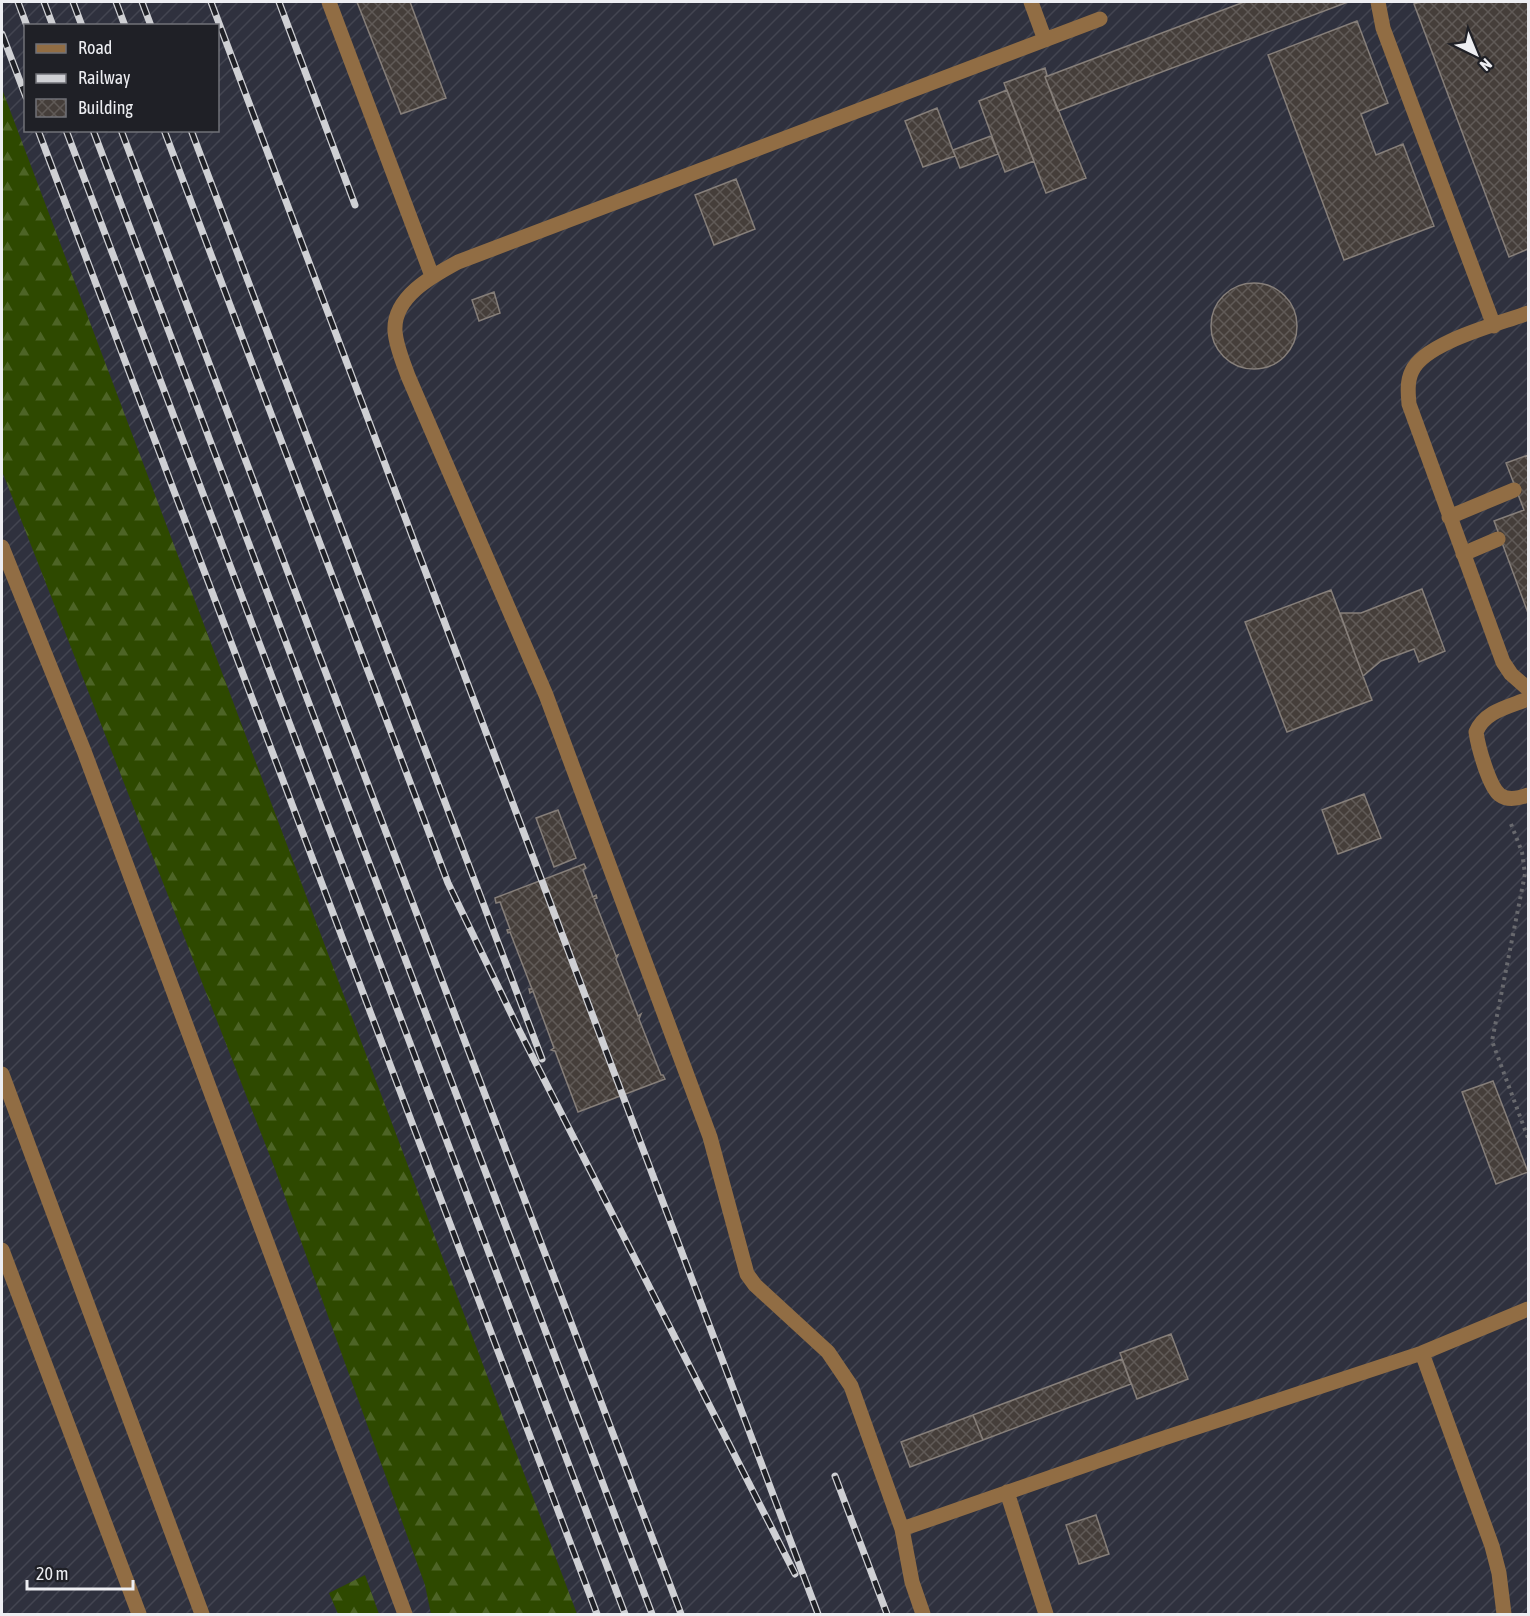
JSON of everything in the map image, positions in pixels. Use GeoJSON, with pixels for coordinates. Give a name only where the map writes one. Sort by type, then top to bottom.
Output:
{"type":"FeatureCollection","features":[{"type":"Feature","properties":{"kind":"lane"},"geometry":{"type":"LineString","coordinates":[[328,2],[432,276]]}},
{"type":"Feature","properties":{"kind":"lane"},"geometry":{"type":"LineString","coordinates":[[1031,2],[1045,40]]}},
{"type":"Feature","properties":{"kind":"lane"},"geometry":{"type":"LineString","coordinates":[[1378,2],[1383,28],[1494,326]]}},
{"type":"Feature","properties":{"kind":"lane"},"geometry":{"type":"LineString","coordinates":[[923,1614],[912,1582],[902,1529],[851,1386],[841,1368],[811,1335],[755,1285],[747,1274],[710,1137],[546,695],[408,376],[395,332],[396,318],[416,289],[432,276],[458,262],[1100,19]]}},
{"type":"Feature","properties":{"kind":"lane"},"geometry":{"type":"LineString","coordinates":[[1528,313],[1443,345],[1426,355],[1412,370],[1408,387],[1409,404],[1503,662],[1511,674],[1528,689]]}},
{"type":"Feature","properties":{"kind":"lane"},"geometry":{"type":"LineString","coordinates":[[1449,517],[1514,490]]}},
{"type":"Feature","properties":{"kind":"lane"},"geometry":{"type":"LineString","coordinates":[[1463,554],[1498,539]]}},
{"type":"Feature","properties":{"kind":"lane"},"geometry":{"type":"LineString","coordinates":[[2,547],[84,751],[405,1614]]}},
{"type":"Feature","properties":{"kind":"lane"},"geometry":{"type":"LineString","coordinates":[[1528,699],[1490,714],[1480,722],[1476,732],[1494,788],[1500,796],[1510,799],[1528,795]]}},
{"type":"Feature","properties":{"kind":"lane"},"geometry":{"type":"LineString","coordinates":[[2,1074],[202,1614]]}},
{"type":"Feature","properties":{"kind":"lane"},"geometry":{"type":"LineString","coordinates":[[2,1250],[139,1614]]}},
{"type":"Feature","properties":{"kind":"lane"},"geometry":{"type":"LineString","coordinates":[[902,1529],[1422,1353],[1528,1310]]}},
{"type":"Feature","properties":{"kind":"lane"},"geometry":{"type":"LineString","coordinates":[[1422,1353],[1492,1546],[1499,1573],[1503,1614]]}},
{"type":"Feature","properties":{"kind":"lane"},"geometry":{"type":"LineString","coordinates":[[1007,1492],[1046,1614]]}},
{"type":"Feature","properties":{"kind":"path"},"geometry":{"type":"LineString","coordinates":[[1500,796],[1522,852],[1526,874],[1492,1041],[1528,1138]]}},
{"type":"Feature","properties":{"kind":"shaded area"},"geometry":{"type":"Polygon","coordinates":[[[2,2],[1528,2],[1528,1614],[2,1614],[2,2]]]}},
{"type":"Feature","properties":{"kind":"green space"},"geometry":{"type":"Polygon","coordinates":[[[2,89],[577,1614],[431,1614],[425,1585],[275,1169],[2,471],[2,89]]]}},
{"type":"Feature","properties":{"kind":"green space"},"geometry":{"type":"Polygon","coordinates":[[[365,1575],[379,1614],[338,1614],[329,1593],[365,1575]]]}},
{"type":"Feature","properties":{"kind":"building"},"geometry":{"type":"Polygon","coordinates":[[[357,2],[410,2],[446,98],[401,114],[357,2]]]}},
{"type":"Feature","properties":{"kind":"building"},"geometry":{"type":"Polygon","coordinates":[[[1244,2],[1348,2],[1058,111],[1045,77],[1244,2]]]}},
{"type":"Feature","properties":{"kind":"building"},"geometry":{"type":"Polygon","coordinates":[[[1420,2],[1528,2],[1528,249],[1509,257],[1414,4],[1420,2]]]}},
{"type":"Feature","properties":{"kind":"building"},"geometry":{"type":"Polygon","coordinates":[[[1357,21],[1388,103],[1361,114],[1376,155],[1403,144],[1434,226],[1344,260],[1268,55],[1357,21]]]}},
{"type":"Feature","properties":{"kind":"building"},"geometry":{"type":"Polygon","coordinates":[[[1045,68],[1047,75],[1045,77],[1086,178],[1046,193],[1004,83],[1045,68]]]}},
{"type":"Feature","properties":{"kind":"building"},"geometry":{"type":"Polygon","coordinates":[[[1007,90],[1034,161],[1005,172],[979,101],[1007,90]]]}},
{"type":"Feature","properties":{"kind":"building"},"geometry":{"type":"Polygon","coordinates":[[[937,108],[955,156],[923,167],[905,121],[937,108]]]}},
{"type":"Feature","properties":{"kind":"building"},"geometry":{"type":"Polygon","coordinates":[[[991,136],[998,154],[960,168],[953,150],[991,136]]]}},
{"type":"Feature","properties":{"kind":"building"},"geometry":{"type":"Polygon","coordinates":[[[736,179],[755,229],[714,245],[695,195],[736,179]]]}},
{"type":"Feature","properties":{"kind":"building"},"geometry":{"type":"Polygon","coordinates":[[[1254,283],[1278,290],[1290,302],[1297,326],[1290,350],[1278,362],[1254,369],[1230,362],[1218,350],[1211,326],[1218,302],[1230,290],[1254,283]]]}},
{"type":"Feature","properties":{"kind":"building"},"geometry":{"type":"Polygon","coordinates":[[[494,292],[500,313],[479,321],[472,300],[494,292]]]}},
{"type":"Feature","properties":{"kind":"building"},"geometry":{"type":"Polygon","coordinates":[[[1528,455],[1528,613],[1494,521],[1524,510],[1506,463],[1528,455]]]}},
{"type":"Feature","properties":{"kind":"building"},"geometry":{"type":"Polygon","coordinates":[[[1422,589],[1445,651],[1419,662],[1414,649],[1381,661],[1363,676],[1340,613],[1361,613],[1422,589]]]}},
{"type":"Feature","properties":{"kind":"building"},"geometry":{"type":"Polygon","coordinates":[[[1331,590],[1372,700],[1287,732],[1245,622],[1331,590]]]}},
{"type":"Feature","properties":{"kind":"building"},"geometry":{"type":"Polygon","coordinates":[[[1364,794],[1381,838],[1338,854],[1322,810],[1364,794]]]}},
{"type":"Feature","properties":{"kind":"building"},"geometry":{"type":"Polygon","coordinates":[[[558,810],[576,858],[554,867],[536,818],[558,810]]]}},
{"type":"Feature","properties":{"kind":"building"},"geometry":{"type":"Polygon","coordinates":[[[584,864],[586,868],[583,870],[593,897],[596,895],[597,898],[594,899],[616,956],[618,955],[616,959],[638,1016],[641,1014],[639,1019],[661,1075],[665,1079],[578,1112],[555,1051],[551,1050],[554,1048],[533,991],[530,993],[529,989],[532,989],[510,932],[508,933],[507,930],[510,929],[500,902],[496,903],[495,898],[584,864]]]}},
{"type":"Feature","properties":{"kind":"building"},"geometry":{"type":"Polygon","coordinates":[[[1493,1081],[1528,1172],[1496,1184],[1462,1092],[1493,1081]]]}},
{"type":"Feature","properties":{"kind":"building"},"geometry":{"type":"Polygon","coordinates":[[[1171,1334],[1188,1379],[1137,1399],[1120,1353],[1171,1334]]]}},
{"type":"Feature","properties":{"kind":"building"},"geometry":{"type":"Polygon","coordinates":[[[1122,1359],[1131,1384],[983,1440],[973,1415],[1122,1359]]]}},
{"type":"Feature","properties":{"kind":"building"},"geometry":{"type":"Polygon","coordinates":[[[973,1415],[983,1440],[910,1467],[901,1442],[973,1415]]]}},
{"type":"Feature","properties":{"kind":"building"},"geometry":{"type":"Polygon","coordinates":[[[1096,1515],[1109,1554],[1079,1564],[1066,1525],[1096,1515]]]}},
{"type":"Feature","properties":{"kind":"railway"},"geometry":{"type":"LineString","coordinates":[[18,2],[26,24]]}},
{"type":"Feature","properties":{"kind":"railway"},"geometry":{"type":"LineString","coordinates":[[44,2],[52,24]]}},
{"type":"Feature","properties":{"kind":"railway"},"geometry":{"type":"LineString","coordinates":[[73,2],[81,24]]}},
{"type":"Feature","properties":{"kind":"railway"},"geometry":{"type":"LineString","coordinates":[[116,2],[124,24]]}},
{"type":"Feature","properties":{"kind":"railway"},"geometry":{"type":"LineString","coordinates":[[142,2],[150,24]]}},
{"type":"Feature","properties":{"kind":"railway"},"geometry":{"type":"LineString","coordinates":[[211,2],[818,1614]]}},
{"type":"Feature","properties":{"kind":"railway"},"geometry":{"type":"LineString","coordinates":[[279,2],[355,205]]}},
{"type":"Feature","properties":{"kind":"railway"},"geometry":{"type":"LineString","coordinates":[[2,34],[24,92]]}},
{"type":"Feature","properties":{"kind":"railway"},"geometry":{"type":"LineString","coordinates":[[39,132],[597,1614]]}},
{"type":"Feature","properties":{"kind":"railway"},"geometry":{"type":"LineString","coordinates":[[67,132],[625,1614]]}},
{"type":"Feature","properties":{"kind":"railway"},"geometry":{"type":"LineString","coordinates":[[94,132],[652,1614]]}},
{"type":"Feature","properties":{"kind":"railway"},"geometry":{"type":"LineString","coordinates":[[122,132],[681,1614]]}},
{"type":"Feature","properties":{"kind":"railway"},"geometry":{"type":"LineString","coordinates":[[165,132],[448,883],[519,1030],[795,1574]]}},
{"type":"Feature","properties":{"kind":"railway"},"geometry":{"type":"LineString","coordinates":[[192,132],[542,1059]]}},
{"type":"Feature","properties":{"kind":"railway"},"geometry":{"type":"LineString","coordinates":[[835,1476],[887,1614]]}}]}
